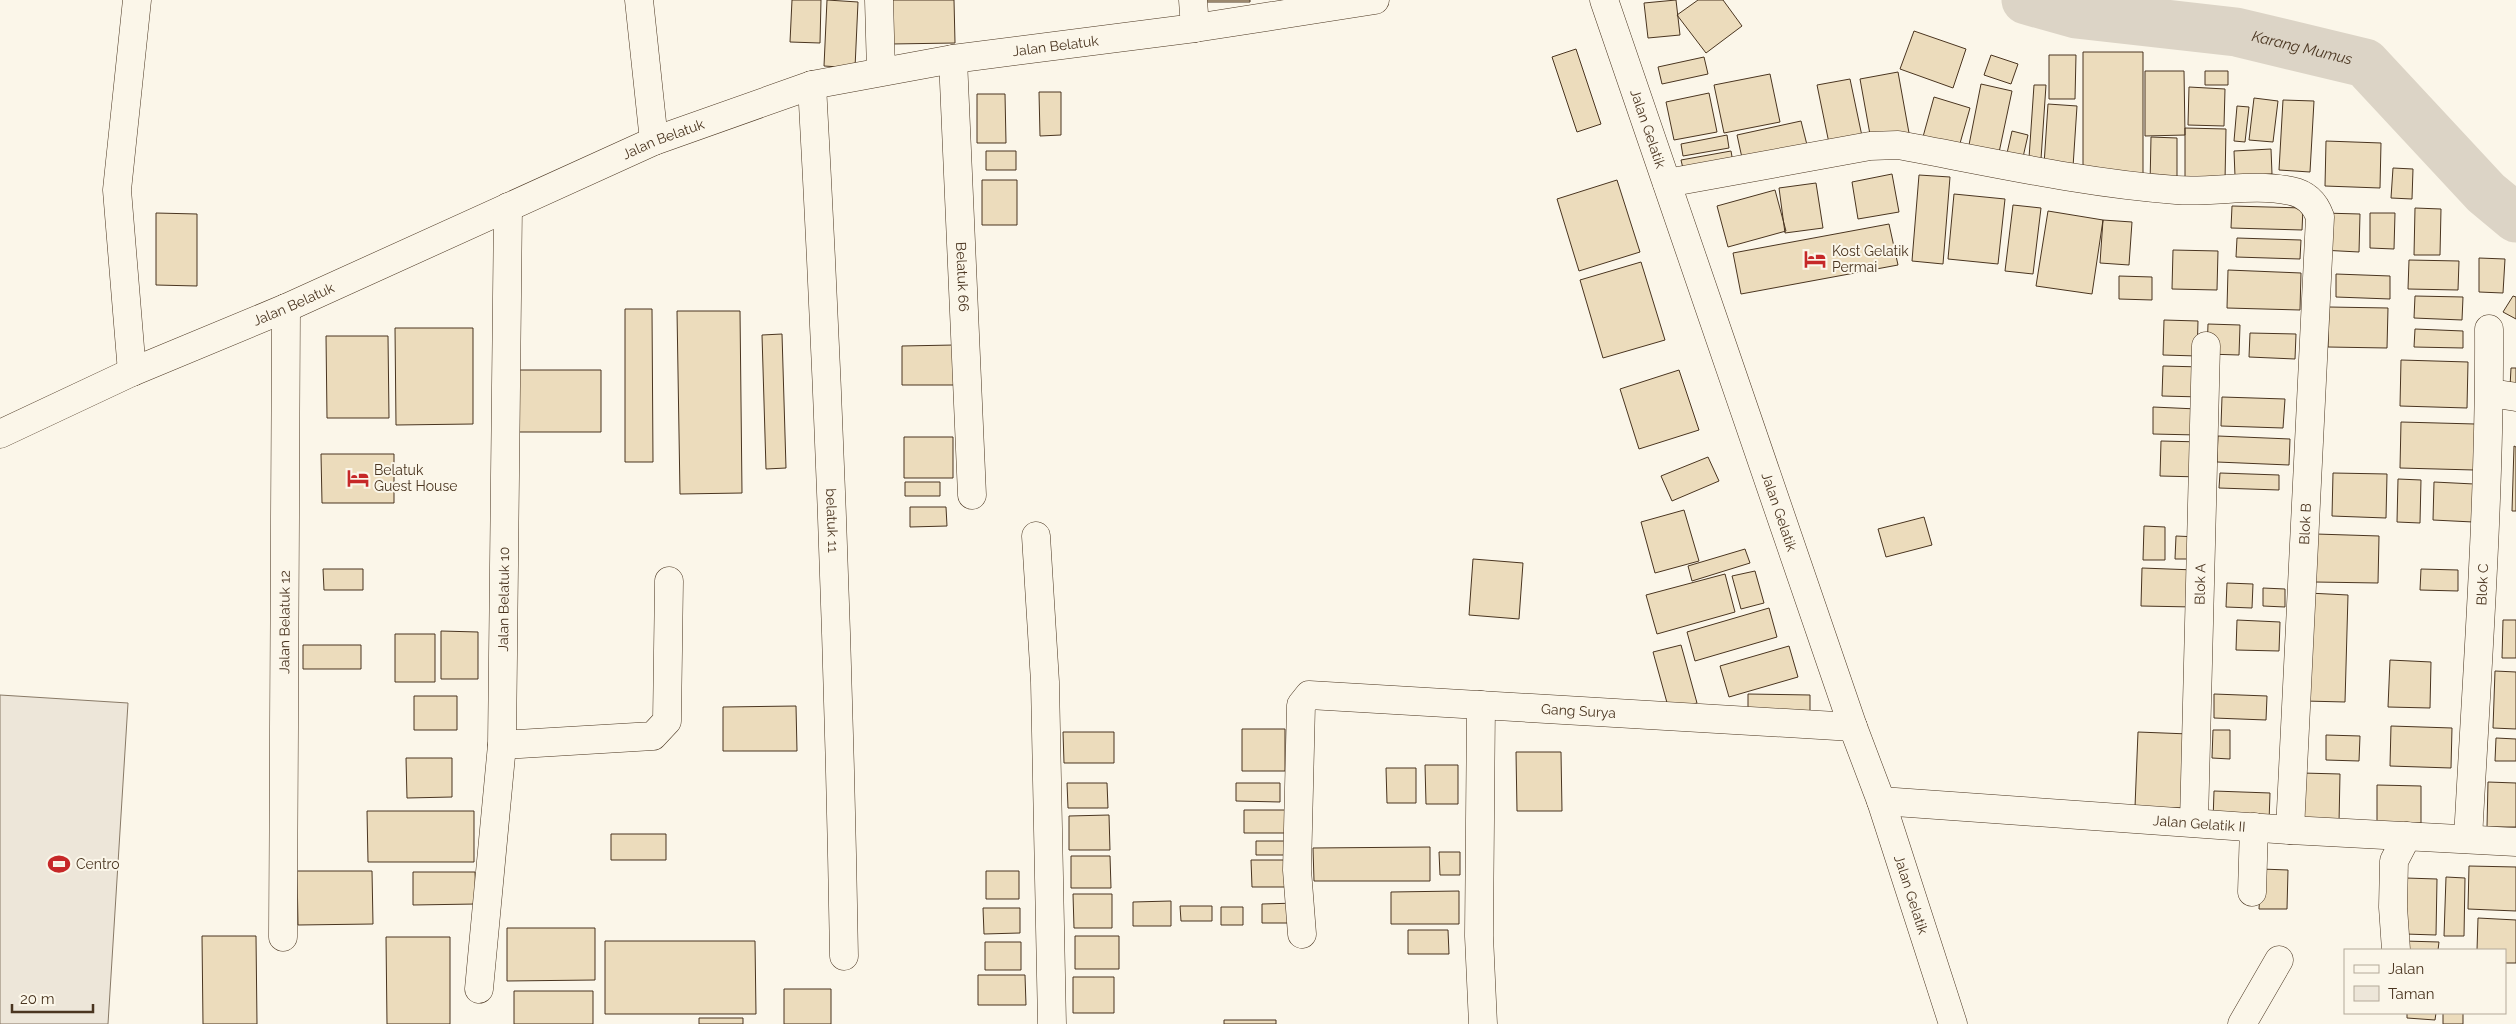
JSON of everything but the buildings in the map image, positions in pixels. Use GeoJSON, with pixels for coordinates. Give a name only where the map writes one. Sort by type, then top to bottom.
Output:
{"type":"FeatureCollection","features":[{"type":"Feature","properties":{"kind":"street"},"geometry":{"type":"LineString","coordinates":[[132,372],[118,190],[137,0]]}},
{"type":"Feature","properties":{"kind":"street"},"geometry":{"type":"LineString","coordinates":[[639,0],[654,141]]}},
{"type":"Feature","properties":{"kind":"street"},"geometry":{"type":"LineString","coordinates":[[879,0],[881,71]]}},
{"type":"Feature","properties":{"kind":"street"},"geometry":{"type":"LineString","coordinates":[[1193,0],[1194,28]]}},
{"type":"Feature","properties":{"kind":"street","name":"Jalan Belatuk"},"geometry":{"type":"LineString","coordinates":[[0,434],[132,372],[286,308],[654,141],[694,125],[812,85],[953,59],[1194,28],[1375,0]]}},
{"type":"Feature","properties":{"kind":"street","name":"Jalan Gelatik"},"geometry":{"type":"LineString","coordinates":[[1604,0],[1853,727],[1882,800],[1953,1024]]}},
{"type":"Feature","properties":{"kind":"street","name":"Belatuk 66"},"geometry":{"type":"LineString","coordinates":[[953,59],[972,495]]}},
{"type":"Feature","properties":{"kind":"street","name":"belatuk 11"},"geometry":{"type":"LineString","coordinates":[[812,85],[825,336],[842,806],[844,956]]}},
{"type":"Feature","properties":{"kind":"street","name":"Blok B"},"geometry":{"type":"LineString","coordinates":[[1667,183],[1870,146],[1898,145],[2089,181],[2179,190],[2273,189],[2292,191],[2315,204],[2320,217],[2290,830]]}},
{"type":"Feature","properties":{"kind":"street","name":"Jalan Belatuk 10"},"geometry":{"type":"LineString","coordinates":[[479,989],[502,745],[508,207]]}},
{"type":"Feature","properties":{"kind":"street","name":"Jalan Belatuk 12"},"geometry":{"type":"LineString","coordinates":[[283,937],[286,308]]}},
{"type":"Feature","properties":{"kind":"street","name":"Blok C"},"geometry":{"type":"LineString","coordinates":[[2468,839],[2490,393],[2489,329]]}},
{"type":"Feature","properties":{"kind":"street","name":"Blok A"},"geometry":{"type":"LineString","coordinates":[[2194,822],[2206,346]]}},
{"type":"Feature","properties":{"kind":"street"},"geometry":{"type":"LineString","coordinates":[[2490,393],[2516,397]]}},
{"type":"Feature","properties":{"kind":"street"},"geometry":{"type":"LineString","coordinates":[[1036,536],[1045,682],[1052,1024]]}},
{"type":"Feature","properties":{"kind":"street"},"geometry":{"type":"LineString","coordinates":[[502,745],[653,736],[667,721],[669,581]]}},
{"type":"Feature","properties":{"kind":"street","name":"Gang Surya"},"geometry":{"type":"LineString","coordinates":[[1302,934],[1296,870],[1301,705],[1306,696],[1310,694],[1853,727]]}},
{"type":"Feature","properties":{"kind":"street"},"geometry":{"type":"LineString","coordinates":[[1480,705],[1478,936],[1482,1024]]}},
{"type":"Feature","properties":{"kind":"street","name":"Jalan Gelatik II"},"geometry":{"type":"LineString","coordinates":[[1882,800],[2290,830],[2516,842]]}},
{"type":"Feature","properties":{"kind":"street"},"geometry":{"type":"LineString","coordinates":[[2252,892],[2254,827]]}},
{"type":"Feature","properties":{"kind":"street"},"geometry":{"type":"LineString","coordinates":[[2396,949],[2393,907],[2394,862],[2407,836]]}},
{"type":"Feature","properties":{"kind":"street"},"geometry":{"type":"LineString","coordinates":[[2242,1024],[2279,960]]}},
{"type":"Feature","properties":{"kind":"green space","name":"Centro"},"geometry":{"type":"Polygon","coordinates":[[[0,695],[128,703],[108,1024],[0,1024],[0,695]]]}},
{"type":"Feature","properties":{"kind":"waterway","name":"Karang Mumus"},"geometry":{"type":"LineString","coordinates":[[2026,0],[2076,14],[2236,32],[2365,63],[2486,193],[2516,218]]}},
{"type":"Feature","properties":{"kind":"place","name":"Kost Gelatik Permai"},"geometry":{"type":"Point","coordinates":[1815,259]}},
{"type":"Feature","properties":{"kind":"place","name":"Belatuk Guest House"},"geometry":{"type":"Point","coordinates":[358,478]}},
{"type":"Feature","properties":{"kind":"place","name":"Centro"},"geometry":{"type":"Point","coordinates":[59,864]}}]}
